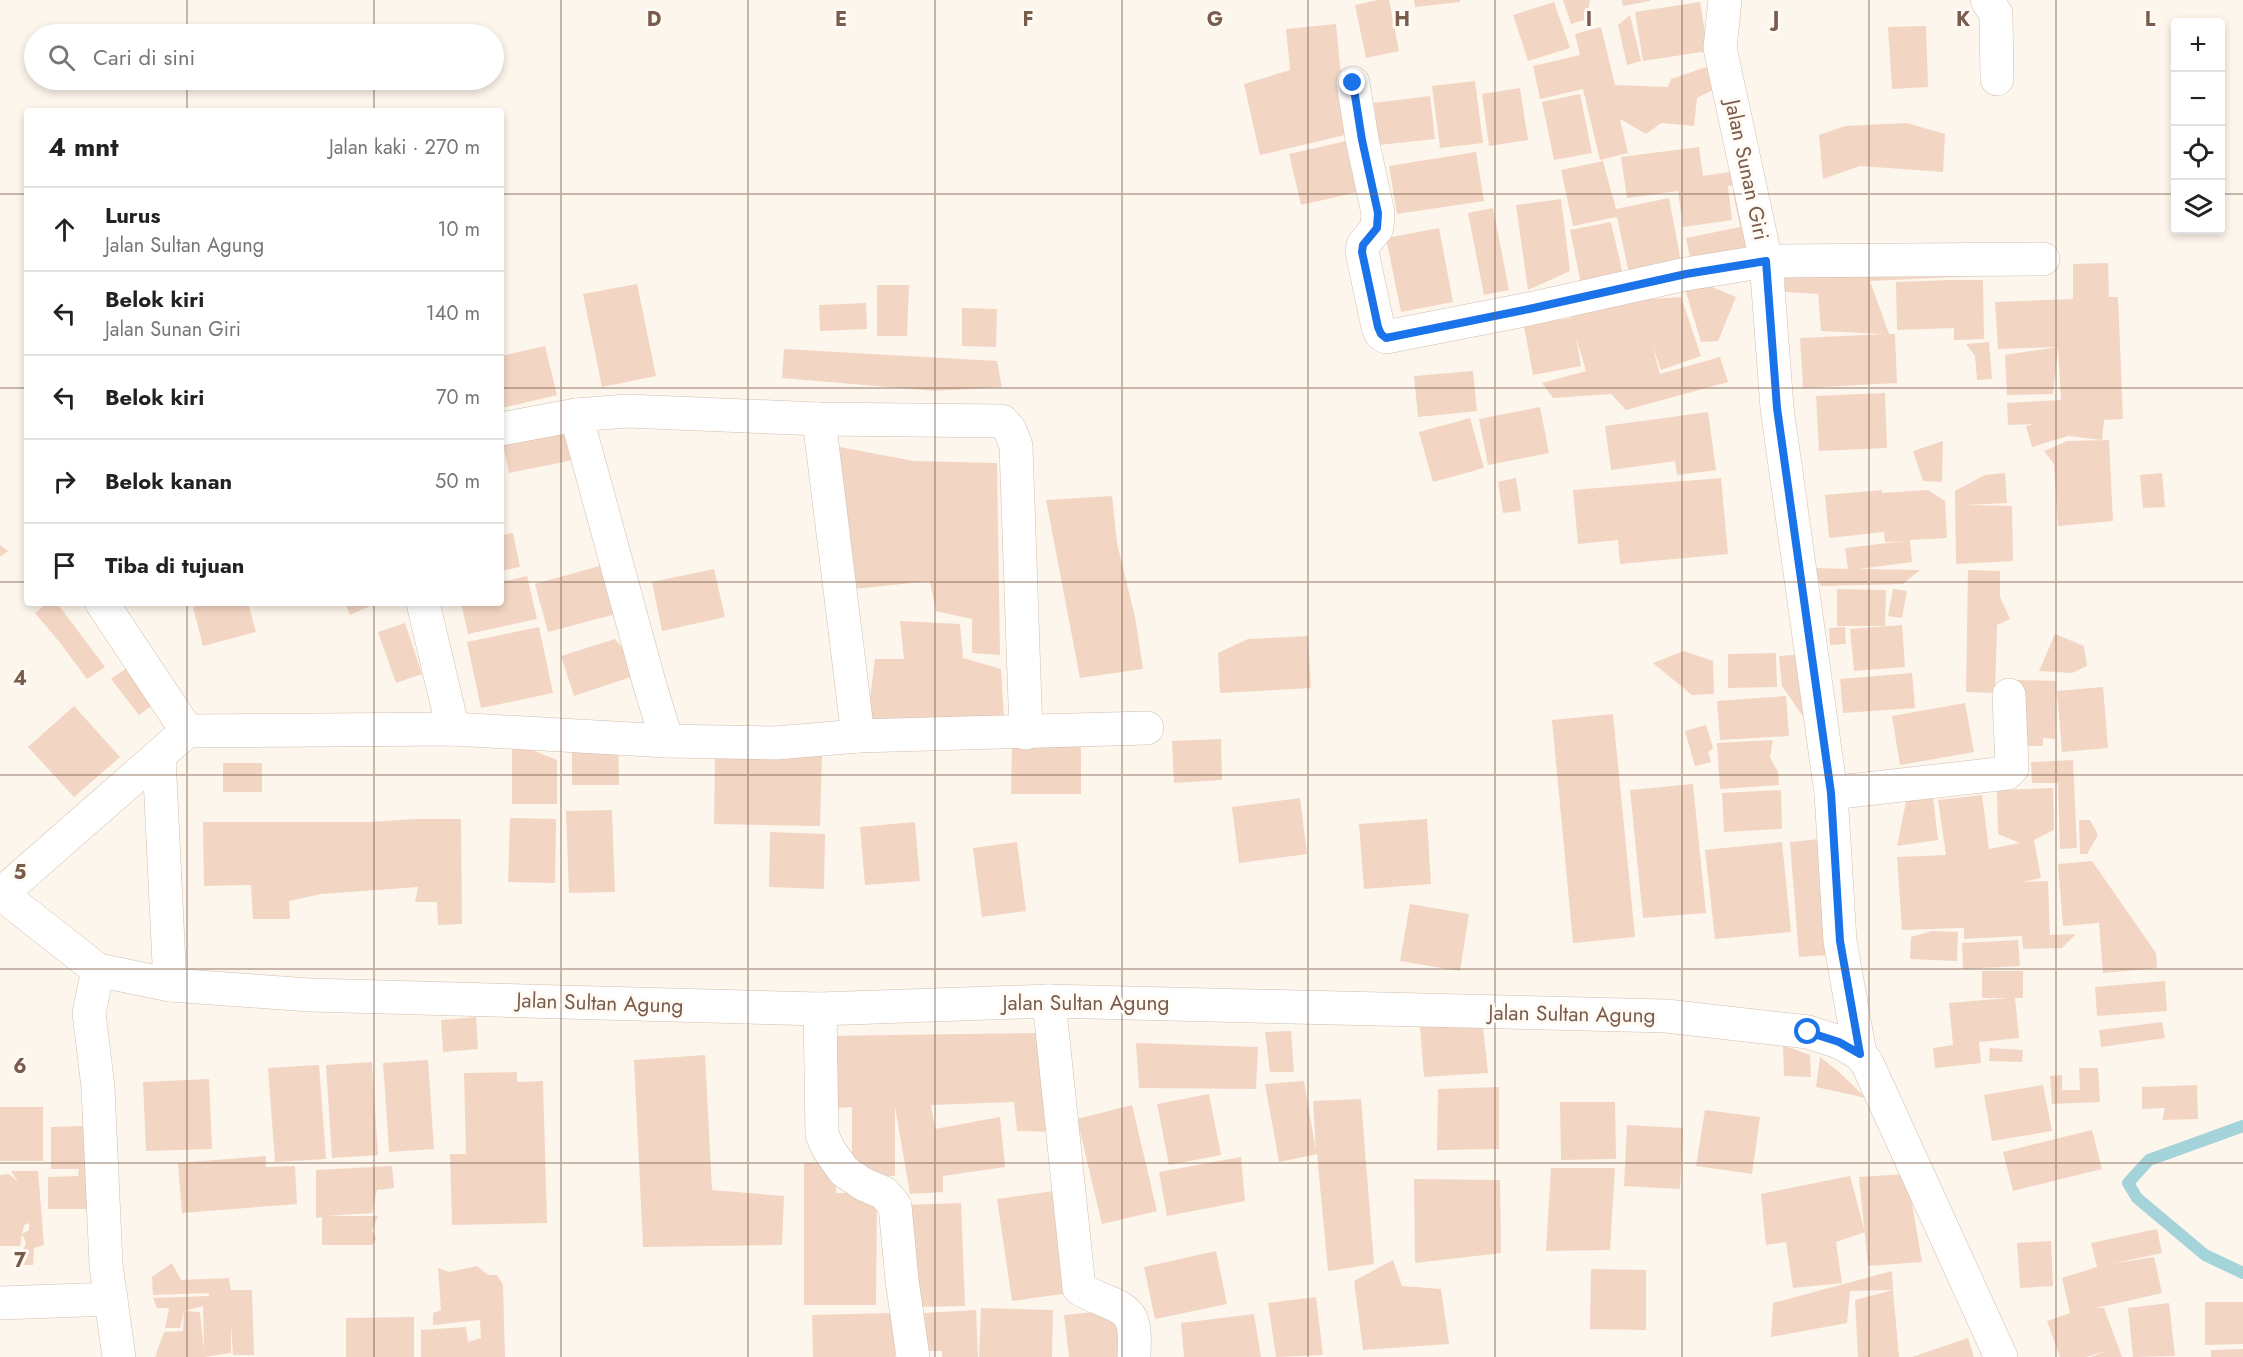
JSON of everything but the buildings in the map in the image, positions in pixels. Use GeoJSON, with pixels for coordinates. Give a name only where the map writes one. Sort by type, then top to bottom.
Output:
{"type":"FeatureCollection","features":[{"type":"Feature","properties":{"kind":"street","name":"Jalan Sunan Giri"},"geometry":{"type":"LineString","coordinates":[[1725,0],[1720,48],[1766,261],[1777,408],[1831,793],[1840,941],[1860,1054]]}},
{"type":"Feature","properties":{"kind":"street"},"geometry":{"type":"LineString","coordinates":[[1988,0],[1996,14],[1996,79]]}},
{"type":"Feature","properties":{"kind":"street"},"geometry":{"type":"LineString","coordinates":[[1353,83],[1362,140],[1378,213],[1377,228],[1363,245],[1362,252],[1378,327],[1386,338],[1686,274],[1766,261],[2043,259]]}},
{"type":"Feature","properties":{"kind":"street"},"geometry":{"type":"LineString","coordinates":[[504,428],[576,415],[627,411],[819,420],[1002,421],[1010,430],[1016,446],[1026,733]]}},
{"type":"Feature","properties":{"kind":"street"},"geometry":{"type":"LineString","coordinates":[[576,415],[667,741]]}},
{"type":"Feature","properties":{"kind":"street"},"geometry":{"type":"LineString","coordinates":[[819,420],[858,736]]}},
{"type":"Feature","properties":{"kind":"street"},"geometry":{"type":"LineString","coordinates":[[104,606],[187,731]]}},
{"type":"Feature","properties":{"kind":"street"},"geometry":{"type":"LineString","coordinates":[[424,606],[453,729]]}},
{"type":"Feature","properties":{"kind":"street"},"geometry":{"type":"LineString","coordinates":[[1831,793],[2007,773],[2012,768],[2009,694]]}},
{"type":"Feature","properties":{"kind":"street"},"geometry":{"type":"LineString","coordinates":[[1,894],[187,731],[453,729],[667,741],[776,743],[858,736],[1147,728]]}},
{"type":"Feature","properties":{"kind":"street"},"geometry":{"type":"LineString","coordinates":[[159,756],[170,985]]}},
{"type":"Feature","properties":{"kind":"street","name":"Jalan Sultan Agung"},"geometry":{"type":"LineString","coordinates":[[1,894],[98,969],[170,985],[310,994],[820,1009],[1049,1001],[1666,1016],[1808,1032],[1839,1042],[1860,1054]]}},
{"type":"Feature","properties":{"kind":"street"},"geometry":{"type":"LineString","coordinates":[[98,969],[89,1013],[98,1087],[106,1264],[118,1357]]}},
{"type":"Feature","properties":{"kind":"street"},"geometry":{"type":"LineString","coordinates":[[1049,1001],[1079,1288],[1089,1296],[1122,1308],[1131,1319],[1134,1357]]}},
{"type":"Feature","properties":{"kind":"street"},"geometry":{"type":"LineString","coordinates":[[820,1009],[822,1135],[829,1150],[844,1171],[863,1184],[884,1192],[895,1206],[902,1280],[913,1357]]}},
{"type":"Feature","properties":{"kind":"street"},"geometry":{"type":"LineString","coordinates":[[1860,1054],[1875,1079],[2001,1357]]}},
{"type":"Feature","properties":{"kind":"street"},"geometry":{"type":"LineString","coordinates":[[0,1303],[111,1299]]}},
{"type":"Feature","properties":{"kind":"waterway"},"geometry":{"type":"LineString","coordinates":[[2243,1126],[2149,1160],[2128,1183],[2137,1198],[2205,1255],[2243,1273]]}},
{"type":"Feature","properties":{"kind":"route"},"geometry":{"type":"LineString","coordinates":[[1353,83],[1362,140],[1378,213],[1377,228],[1363,245],[1362,252],[1378,327],[1386,338],[1686,274],[1766,261],[1777,408],[1831,793],[1840,941],[1860,1054],[1839,1042],[1808,1032]]}}]}
